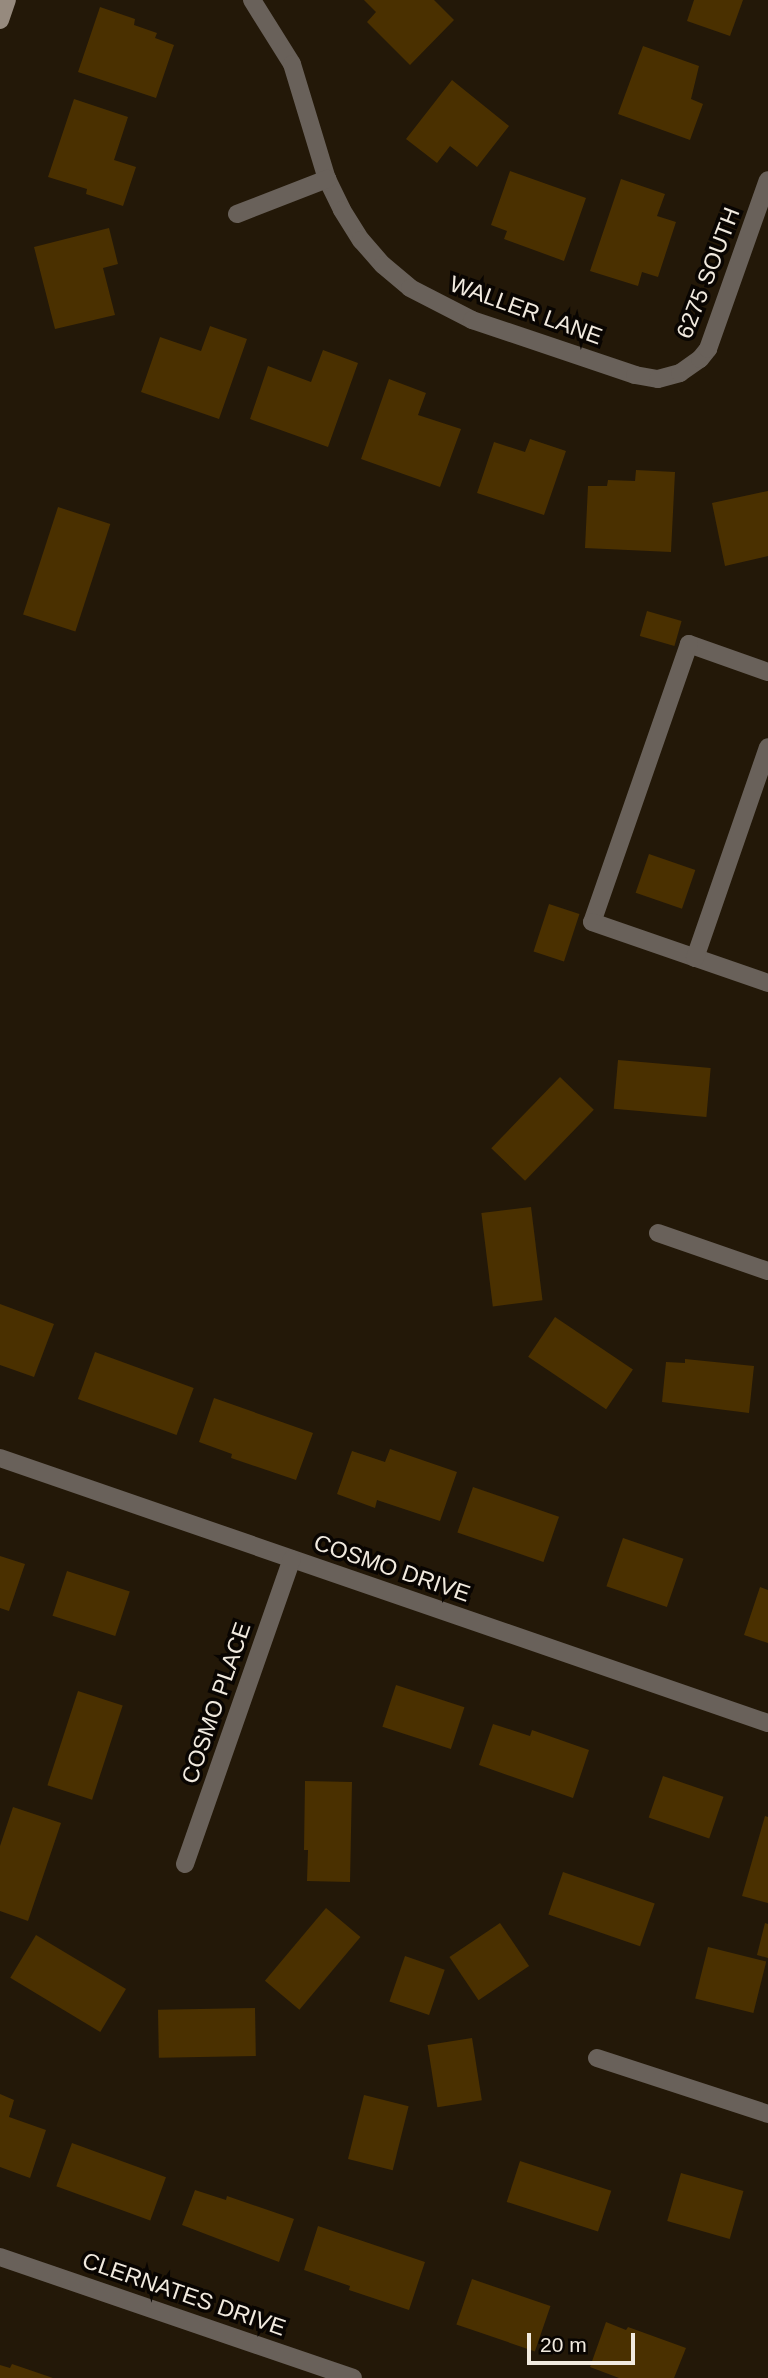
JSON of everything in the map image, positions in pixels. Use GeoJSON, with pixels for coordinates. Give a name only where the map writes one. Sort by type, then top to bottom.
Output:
{"type":"FeatureCollection","features":[{"type":"Feature","properties":{"kind":"main road"},"geometry":{"type":"LineString","coordinates":[[0,20],[7,0]]}},
{"type":"Feature","properties":{"kind":"street","name":"WALLER LANE"},"geometry":{"type":"LineString","coordinates":[[252,0],[292,64],[327,179],[342,211],[376,257],[410,288],[440,306],[472,320],[635,376],[658,379],[680,373]]}},
{"type":"Feature","properties":{"kind":"street"},"geometry":{"type":"LineString","coordinates":[[237,214],[327,179]]}},
{"type":"Feature","properties":{"kind":"street","name":"6275 SOUTH"},"geometry":{"type":"LineString","coordinates":[[680,373],[700,359],[708,349],[768,180]]}},
{"type":"Feature","properties":{"kind":"street"},"geometry":{"type":"LineString","coordinates":[[768,672],[690,644],[593,922],[768,982]]}},
{"type":"Feature","properties":{"kind":"street"},"geometry":{"type":"LineString","coordinates":[[695,958],[768,747]]}},
{"type":"Feature","properties":{"kind":"street"},"geometry":{"type":"LineString","coordinates":[[658,1233],[768,1270]]}},
{"type":"Feature","properties":{"kind":"street","name":"COSMO DRIVE"},"geometry":{"type":"LineString","coordinates":[[0,1458],[768,1723]]}},
{"type":"Feature","properties":{"kind":"street","name":"COSMO PLACE"},"geometry":{"type":"LineString","coordinates":[[185,1864],[292,1559]]}},
{"type":"Feature","properties":{"kind":"street"},"geometry":{"type":"LineString","coordinates":[[597,2058],[768,2114]]}},
{"type":"Feature","properties":{"kind":"street","name":"CLERNATES DRIVE"},"geometry":{"type":"LineString","coordinates":[[0,2257],[353,2378]]}},
{"type":"Feature","properties":{"kind":"building"},"geometry":{"type":"Polygon","coordinates":[[[364,0],[434,0],[454,20],[410,65],[367,22],[376,12],[364,0]]]}},
{"type":"Feature","properties":{"kind":"building"},"geometry":{"type":"Polygon","coordinates":[[[694,0],[743,0],[730,36],[687,21],[694,0]]]}},
{"type":"Feature","properties":{"kind":"building"},"geometry":{"type":"Polygon","coordinates":[[[100,7],[135,19],[134,25],[157,33],[155,38],[174,45],[156,98],[78,72],[100,7]]]}},
{"type":"Feature","properties":{"kind":"building"},"geometry":{"type":"Polygon","coordinates":[[[643,46],[699,66],[691,99],[703,104],[690,140],[618,114],[643,46]]]}},
{"type":"Feature","properties":{"kind":"building"},"geometry":{"type":"Polygon","coordinates":[[[452,80],[509,126],[477,167],[450,146],[437,163],[406,139],[452,80]]]}},
{"type":"Feature","properties":{"kind":"building"},"geometry":{"type":"Polygon","coordinates":[[[74,99],[128,117],[114,160],[136,167],[123,206],[86,194],[87,189],[48,177],[74,99]]]}},
{"type":"Feature","properties":{"kind":"building"},"geometry":{"type":"Polygon","coordinates":[[[510,171],[586,198],[564,261],[504,239],[507,231],[491,225],[510,171]]]}},
{"type":"Feature","properties":{"kind":"building"},"geometry":{"type":"Polygon","coordinates":[[[621,179],[665,194],[657,216],[676,222],[658,277],[642,272],[638,286],[590,271],[621,179]]]}},
{"type":"Feature","properties":{"kind":"building"},"geometry":{"type":"Polygon","coordinates":[[[109,228],[118,264],[103,268],[115,315],[55,329],[34,247],[109,228]]]}},
{"type":"Feature","properties":{"kind":"building"},"geometry":{"type":"Polygon","coordinates":[[[210,326],[247,339],[219,419],[141,392],[160,337],[201,351],[210,326]]]}},
{"type":"Feature","properties":{"kind":"building"},"geometry":{"type":"Polygon","coordinates":[[[323,350],[358,363],[328,447],[250,419],[268,366],[311,382],[323,350]]]}},
{"type":"Feature","properties":{"kind":"building"},"geometry":{"type":"Polygon","coordinates":[[[389,379],[426,393],[418,415],[461,429],[440,487],[361,459],[389,379]]]}},
{"type":"Feature","properties":{"kind":"building"},"geometry":{"type":"Polygon","coordinates":[[[530,439],[566,451],[544,515],[477,493],[494,442],[525,452],[530,439]]]}},
{"type":"Feature","properties":{"kind":"building"},"geometry":{"type":"Polygon","coordinates":[[[636,470],[675,472],[671,552],[585,548],[588,486],[607,486],[608,480],[635,481],[636,470]]]}},
{"type":"Feature","properties":{"kind":"building"},"geometry":{"type":"Polygon","coordinates":[[[768,491],[768,556],[725,566],[712,503],[768,491]]]}},
{"type":"Feature","properties":{"kind":"building"},"geometry":{"type":"Polygon","coordinates":[[[58,507],[110,524],[75,631],[23,614],[58,507]]]}},
{"type":"Feature","properties":{"kind":"building"},"geometry":{"type":"Polygon","coordinates":[[[647,611],[682,621],[674,646],[640,636],[647,611]]]}},
{"type":"Feature","properties":{"kind":"building"},"geometry":{"type":"Polygon","coordinates":[[[649,854],[695,870],[682,909],[636,893],[649,854]]]}},
{"type":"Feature","properties":{"kind":"building"},"geometry":{"type":"Polygon","coordinates":[[[549,904],[579,914],[564,961],[534,952],[549,904]]]}},
{"type":"Feature","properties":{"kind":"building"},"geometry":{"type":"Polygon","coordinates":[[[618,1060],[711,1068],[706,1117],[614,1109],[618,1060]]]}},
{"type":"Feature","properties":{"kind":"building"},"geometry":{"type":"Polygon","coordinates":[[[560,1077],[594,1110],[525,1181],[491,1148],[560,1077]]]}},
{"type":"Feature","properties":{"kind":"building"},"geometry":{"type":"Polygon","coordinates":[[[531,1207],[542,1300],[493,1306],[481,1213],[531,1207]]]}},
{"type":"Feature","properties":{"kind":"building"},"geometry":{"type":"Polygon","coordinates":[[[0,1304],[54,1324],[34,1377],[0,1365],[0,1304]]]}},
{"type":"Feature","properties":{"kind":"building"},"geometry":{"type":"Polygon","coordinates":[[[555,1317],[633,1370],[606,1409],[528,1357],[555,1317]]]}},
{"type":"Feature","properties":{"kind":"building"},"geometry":{"type":"Polygon","coordinates":[[[95,1352],[194,1388],[177,1435],[78,1399],[95,1352]]]}},
{"type":"Feature","properties":{"kind":"building"},"geometry":{"type":"Polygon","coordinates":[[[685,1359],[754,1366],[749,1413],[662,1402],[666,1362],[685,1363],[685,1359]]]}},
{"type":"Feature","properties":{"kind":"building"},"geometry":{"type":"Polygon","coordinates":[[[214,1398],[313,1433],[296,1480],[231,1458],[232,1454],[199,1442],[214,1398]]]}},
{"type":"Feature","properties":{"kind":"building"},"geometry":{"type":"Polygon","coordinates":[[[390,1449],[457,1472],[440,1521],[377,1500],[375,1508],[337,1494],[352,1451],[385,1462],[390,1449]]]}},
{"type":"Feature","properties":{"kind":"building"},"geometry":{"type":"Polygon","coordinates":[[[473,1487],[559,1517],[543,1562],[457,1532],[473,1487]]]}},
{"type":"Feature","properties":{"kind":"building"},"geometry":{"type":"Polygon","coordinates":[[[623,1538],[684,1559],[667,1607],[606,1586],[623,1538]]]}},
{"type":"Feature","properties":{"kind":"building"},"geometry":{"type":"Polygon","coordinates":[[[0,1556],[25,1564],[9,1611],[0,1608],[0,1556]]]}},
{"type":"Feature","properties":{"kind":"building"},"geometry":{"type":"Polygon","coordinates":[[[67,1571],[130,1591],[115,1636],[52,1616],[67,1571]]]}},
{"type":"Feature","properties":{"kind":"building"},"geometry":{"type":"Polygon","coordinates":[[[760,1587],[768,1590],[768,1643],[744,1635],[760,1587]]]}},
{"type":"Feature","properties":{"kind":"building"},"geometry":{"type":"Polygon","coordinates":[[[396,1685],[464,1707],[451,1749],[382,1727],[396,1685]]]}},
{"type":"Feature","properties":{"kind":"building"},"geometry":{"type":"Polygon","coordinates":[[[78,1691],[123,1706],[92,1800],[47,1785],[78,1691]]]}},
{"type":"Feature","properties":{"kind":"building"},"geometry":{"type":"Polygon","coordinates":[[[493,1724],[530,1736],[532,1730],[589,1750],[573,1798],[479,1765],[493,1724]]]}},
{"type":"Feature","properties":{"kind":"building"},"geometry":{"type":"Polygon","coordinates":[[[663,1776],[724,1797],[709,1838],[649,1818],[663,1776]]]}},
{"type":"Feature","properties":{"kind":"building"},"geometry":{"type":"Polygon","coordinates":[[[305,1781],[352,1782],[350,1882],[307,1881],[308,1850],[304,1850],[305,1781]]]}},
{"type":"Feature","properties":{"kind":"building"},"geometry":{"type":"Polygon","coordinates":[[[13,1807],[61,1823],[28,1921],[0,1911],[0,1846],[13,1807]]]}},
{"type":"Feature","properties":{"kind":"building"},"geometry":{"type":"Polygon","coordinates":[[[765,1816],[768,1817],[768,1903],[742,1896],[765,1816]]]}},
{"type":"Feature","properties":{"kind":"building"},"geometry":{"type":"Polygon","coordinates":[[[563,1872],[655,1904],[640,1946],[548,1915],[563,1872]]]}},
{"type":"Feature","properties":{"kind":"building"},"geometry":{"type":"Polygon","coordinates":[[[326,1908],[360,1937],[299,2010],[265,1981],[326,1908]]]}},
{"type":"Feature","properties":{"kind":"building"},"geometry":{"type":"Polygon","coordinates":[[[500,1923],[529,1966],[479,2000],[449,1957],[500,1923]]]}},
{"type":"Feature","properties":{"kind":"building"},"geometry":{"type":"Polygon","coordinates":[[[765,1923],[768,1924],[768,1958],[757,1955],[765,1923]]]}},
{"type":"Feature","properties":{"kind":"building"},"geometry":{"type":"Polygon","coordinates":[[[36,1935],[126,1989],[100,2032],[10,1978],[36,1935]]]}},
{"type":"Feature","properties":{"kind":"building"},"geometry":{"type":"Polygon","coordinates":[[[708,1947],[766,1962],[753,2013],[695,1998],[708,1947]]]}},
{"type":"Feature","properties":{"kind":"building"},"geometry":{"type":"Polygon","coordinates":[[[405,1956],[445,1970],[429,2015],[389,2001],[405,1956]]]}},
{"type":"Feature","properties":{"kind":"building"},"geometry":{"type":"Polygon","coordinates":[[[255,2008],[256,2056],[159,2058],[158,2010],[255,2008]]]}},
{"type":"Feature","properties":{"kind":"building"},"geometry":{"type":"Polygon","coordinates":[[[472,2038],[482,2100],[437,2107],[428,2045],[472,2038]]]}},
{"type":"Feature","properties":{"kind":"building"},"geometry":{"type":"Polygon","coordinates":[[[0,2094],[14,2100],[9,2117],[46,2130],[30,2178],[0,2167],[0,2094]]]}},
{"type":"Feature","properties":{"kind":"building"},"geometry":{"type":"Polygon","coordinates":[[[364,2095],[409,2106],[393,2170],[348,2159],[364,2095]]]}},
{"type":"Feature","properties":{"kind":"building"},"geometry":{"type":"Polygon","coordinates":[[[72,2143],[166,2177],[150,2220],[56,2186],[72,2143]]]}},
{"type":"Feature","properties":{"kind":"building"},"geometry":{"type":"Polygon","coordinates":[[[520,2161],[611,2191],[598,2232],[507,2202],[520,2161]]]}},
{"type":"Feature","properties":{"kind":"building"},"geometry":{"type":"Polygon","coordinates":[[[681,2173],[743,2191],[730,2239],[667,2221],[681,2173]]]}},
{"type":"Feature","properties":{"kind":"building"},"geometry":{"type":"Polygon","coordinates":[[[195,2190],[226,2200],[227,2196],[294,2219],[279,2262],[182,2225],[195,2190]]]}},
{"type":"Feature","properties":{"kind":"building"},"geometry":{"type":"Polygon","coordinates":[[[318,2226],[425,2262],[409,2310],[349,2290],[350,2286],[304,2270],[318,2226]]]}},
{"type":"Feature","properties":{"kind":"building"},"geometry":{"type":"Polygon","coordinates":[[[472,2279],[550,2306],[535,2351],[456,2324],[472,2279]]]}},
{"type":"Feature","properties":{"kind":"building"},"geometry":{"type":"Polygon","coordinates":[[[606,2322],[686,2348],[674,2378],[619,2378],[590,2367],[606,2322]]]}},
{"type":"Feature","properties":{"kind":"building"},"geometry":{"type":"Polygon","coordinates":[[[12,2364],[53,2378],[0,2378],[0,2365],[10,2368],[12,2364]]]}}]}
